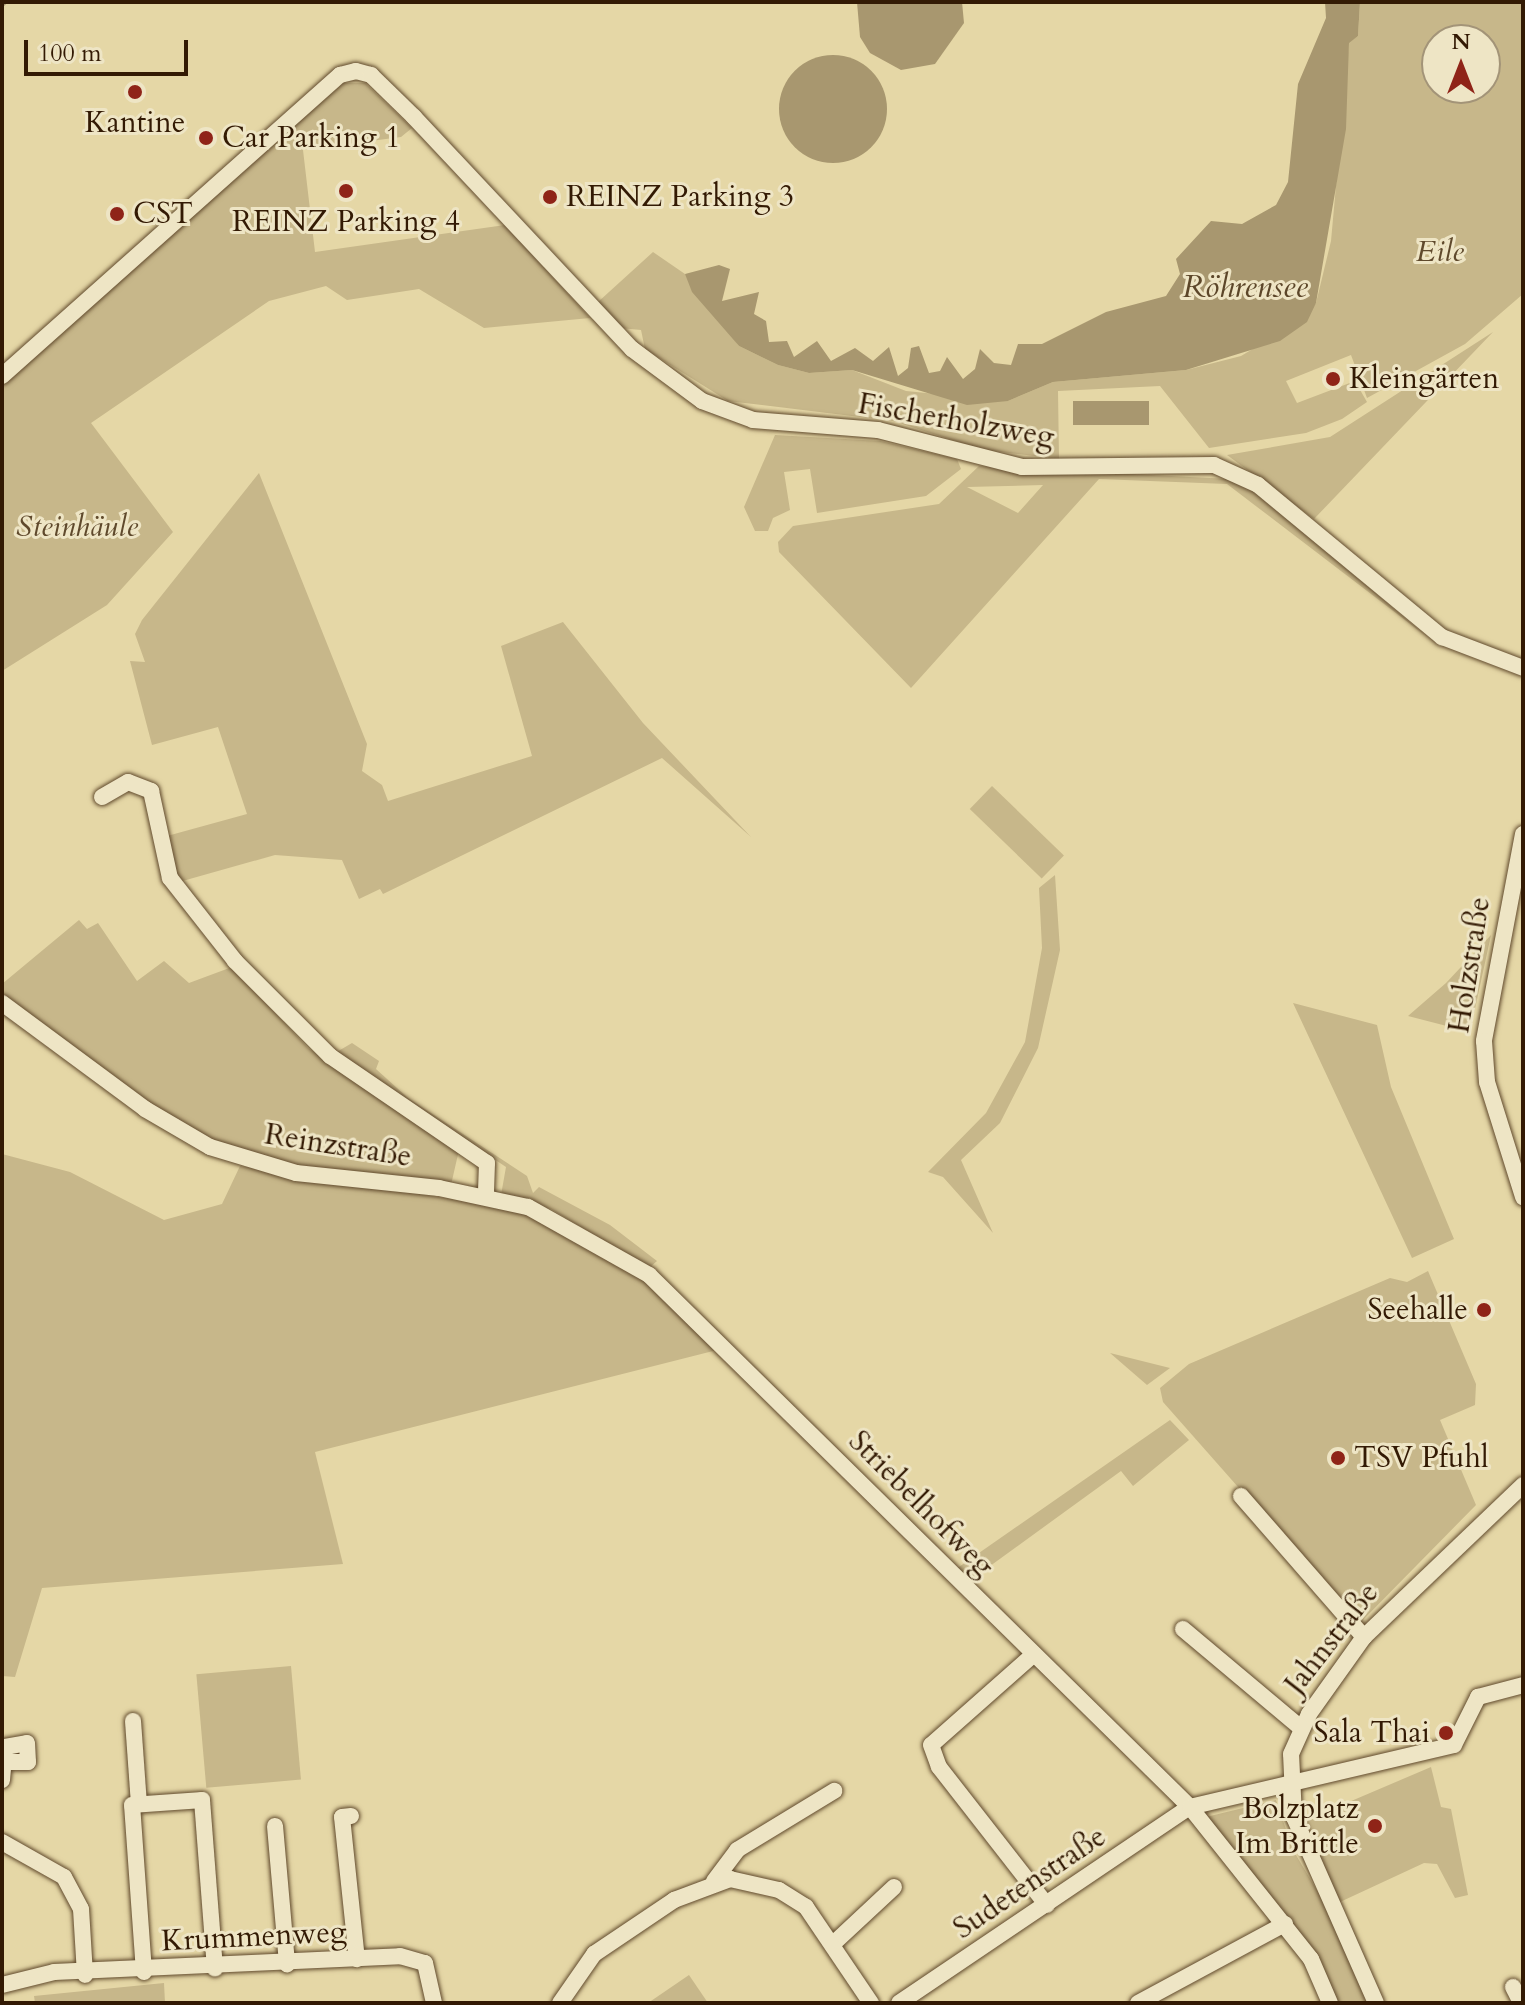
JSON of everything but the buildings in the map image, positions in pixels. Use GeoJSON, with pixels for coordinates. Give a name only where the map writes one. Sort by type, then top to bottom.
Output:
{"type":"FeatureCollection","features":[{"type":"Feature","properties":{"kind":"street","name":"Fischerholzweg"},"geometry":{"type":"LineString","coordinates":[[2,376],[340,75],[356,71],[371,75],[414,117],[632,349],[702,401],[753,420],[878,430],[1022,467],[1214,465],[1258,485],[1442,637],[1523,668]]}},
{"type":"Feature","properties":{"kind":"street"},"geometry":{"type":"LineString","coordinates":[[102,797],[128,782],[151,791],[170,878],[235,961],[330,1056],[487,1163],[486,1196]]}},
{"type":"Feature","properties":{"kind":"street","name":"Holzstraße"},"geometry":{"type":"LineString","coordinates":[[1523,834],[1484,1041],[1487,1082],[1523,1197]]}},
{"type":"Feature","properties":{"kind":"street","name":"Reinzstraße"},"geometry":{"type":"LineString","coordinates":[[2,1003],[145,1109],[210,1147],[296,1173],[486,1196],[528,1207],[607,1247]]}},
{"type":"Feature","properties":{"kind":"street","name":"Striebelhofweg"},"geometry":{"type":"LineString","coordinates":[[607,1247],[693,1315],[1190,1807],[1311,1959],[1330,2003]]}},
{"type":"Feature","properties":{"kind":"street","name":"Jahnstraße"},"geometry":{"type":"LineString","coordinates":[[1376,2003],[1308,1856],[1288,1787],[1301,1728],[1364,1637],[1523,1485]]}},
{"type":"Feature","properties":{"kind":"street"},"geometry":{"type":"LineString","coordinates":[[1241,1496],[1364,1637]]}},
{"type":"Feature","properties":{"kind":"street"},"geometry":{"type":"LineString","coordinates":[[1183,1629],[1301,1728]]}},
{"type":"Feature","properties":{"kind":"street"},"geometry":{"type":"LineString","coordinates":[[1034,1654],[931,1745],[939,1767],[1047,1905]]}},
{"type":"Feature","properties":{"kind":"street"},"geometry":{"type":"LineString","coordinates":[[1190,1807],[1288,1787],[1454,1745],[1478,1697],[1523,1685]]}},
{"type":"Feature","properties":{"kind":"street"},"geometry":{"type":"LineString","coordinates":[[133,1721],[139,1804]]}},
{"type":"Feature","properties":{"kind":"street"},"geometry":{"type":"LineString","coordinates":[[2,1780],[7,1762]]}},
{"type":"Feature","properties":{"kind":"street"},"geometry":{"type":"LineString","coordinates":[[560,2003],[594,1954],[714,1881],[737,1850],[834,1791]]}},
{"type":"Feature","properties":{"kind":"street"},"geometry":{"type":"LineString","coordinates":[[144,1972],[132,1805],[202,1800],[215,1968]]}},
{"type":"Feature","properties":{"kind":"street","name":"Sudetenstraße"},"geometry":{"type":"LineString","coordinates":[[899,2003],[1190,1807]]}},
{"type":"Feature","properties":{"kind":"street"},"geometry":{"type":"LineString","coordinates":[[351,1816],[342,1817],[357,1959]]}},
{"type":"Feature","properties":{"kind":"street"},"geometry":{"type":"LineString","coordinates":[[275,1826],[287,1964]]}},
{"type":"Feature","properties":{"kind":"street"},"geometry":{"type":"LineString","coordinates":[[2,1842],[64,1877],[81,1909],[85,1975]]}},
{"type":"Feature","properties":{"kind":"street"},"geometry":{"type":"LineString","coordinates":[[730,1862],[743,1880]]}},
{"type":"Feature","properties":{"kind":"street"},"geometry":{"type":"LineString","coordinates":[[714,1881],[743,1880],[806,1907],[834,1943],[871,2003]]}},
{"type":"Feature","properties":{"kind":"street"},"geometry":{"type":"LineString","coordinates":[[834,1943],[894,1887]]}},
{"type":"Feature","properties":{"kind":"street"},"geometry":{"type":"LineString","coordinates":[[1138,2003],[1285,1924]]}},
{"type":"Feature","properties":{"kind":"street","name":"Krummenweg"},"geometry":{"type":"LineString","coordinates":[[10,1983],[85,1975],[357,1959],[425,1963],[434,2003]]}},
{"type":"Feature","properties":{"kind":"street"},"geometry":{"type":"LineString","coordinates":[[1513,1987],[1521,2003]]}},
{"type":"Feature","properties":{"kind":"green space","name":"Eile"},"geometry":{"type":"Polygon","coordinates":[[[1360,2],[1523,2],[1523,294],[1465,344],[1367,398],[1351,355],[1286,381],[1297,403],[1355,381],[1367,402],[1342,419],[1306,433],[1209,448],[1160,386],[1058,391],[1059,459],[984,450],[893,421],[728,401],[645,349],[641,330],[620,328],[598,302],[653,252],[685,274],[739,346],[778,365],[809,373],[852,370],[906,391],[1008,401],[1053,382],[1186,370],[1241,356],[1306,317],[1316,303],[1331,241],[1349,42],[1358,36],[1360,2]]]}},
{"type":"Feature","properties":{"kind":"green space","name":"Steinhäule"},"geometry":{"type":"Polygon","coordinates":[[[343,83],[365,83],[412,128],[401,137],[303,150],[315,252],[505,225],[590,318],[484,328],[419,289],[347,300],[326,286],[269,301],[91,423],[173,532],[107,605],[2,671],[2,386],[343,83]]]}},
{"type":"Feature","properties":{"kind":"green space"},"geometry":{"type":"Polygon","coordinates":[[[1493,332],[1314,519],[1227,455],[1330,437],[1493,332]]]}},
{"type":"Feature","properties":{"kind":"green space"},"geometry":{"type":"Polygon","coordinates":[[[775,435],[880,441],[957,459],[961,469],[926,496],[817,513],[810,469],[784,472],[790,510],[773,518],[768,531],[755,531],[744,507],[775,435]]]}},
{"type":"Feature","properties":{"kind":"green space"},"geometry":{"type":"Polygon","coordinates":[[[979,466],[1229,479],[1255,491],[1426,636],[1227,484],[1099,479],[911,688],[779,552],[778,542],[793,526],[939,504],[979,466]],[[1043,485],[967,487],[1018,513],[1043,485]]]}},
{"type":"Feature","properties":{"kind":"green space"},"geometry":{"type":"Polygon","coordinates":[[[259,473],[367,744],[362,771],[382,785],[388,801],[532,756],[501,646],[563,622],[643,723],[751,837],[662,758],[383,894],[380,889],[359,899],[342,860],[275,855],[179,882],[167,836],[247,814],[218,727],[152,745],[130,661],[145,662],[135,634],[142,620],[259,473]]]}},
{"type":"Feature","properties":{"kind":"green space"},"geometry":{"type":"Polygon","coordinates":[[[992,786],[1064,855],[1042,878],[970,809],[992,786]]]}},
{"type":"Feature","properties":{"kind":"green space"},"geometry":{"type":"Polygon","coordinates":[[[1055,875],[1060,950],[1038,1048],[1000,1123],[961,1160],[993,1233],[943,1177],[928,1172],[986,1113],[1025,1042],[1042,948],[1039,888],[1055,875]]]}},
{"type":"Feature","properties":{"kind":"green space"},"geometry":{"type":"Polygon","coordinates":[[[79,920],[87,929],[98,923],[137,981],[164,961],[189,983],[232,967],[308,1048],[459,1150],[451,1185],[306,1168],[219,1144],[164,1114],[2,997],[2,984],[79,920]]]}},
{"type":"Feature","properties":{"kind":"green space"},"geometry":{"type":"Polygon","coordinates":[[[1491,935],[1470,1032],[1408,1016],[1446,983],[1491,935]]]}},
{"type":"Feature","properties":{"kind":"green space"},"geometry":{"type":"Polygon","coordinates":[[[1293,1003],[1377,1025],[1391,1087],[1454,1239],[1412,1258],[1293,1003]]]}},
{"type":"Feature","properties":{"kind":"green space"},"geometry":{"type":"Polygon","coordinates":[[[352,1043],[379,1061],[376,1069],[408,1098],[527,1176],[533,1193],[539,1187],[610,1225],[657,1261],[649,1268],[551,1209],[501,1195],[506,1167],[335,1053],[352,1043]]]}},
{"type":"Feature","properties":{"kind":"green space"},"geometry":{"type":"Polygon","coordinates":[[[2,1154],[70,1172],[164,1220],[222,1204],[240,1166],[503,1207],[555,1226],[645,1280],[721,1349],[315,1452],[343,1564],[42,1588],[15,1677],[2,1676],[2,1154]]]}},
{"type":"Feature","properties":{"kind":"green space","name":"TSV Pfuhl"},"geometry":{"type":"Polygon","coordinates":[[[1428,1271],[1476,1384],[1475,1405],[1440,1420],[1476,1505],[1359,1624],[1163,1402],[1160,1388],[1189,1364],[1390,1278],[1407,1282],[1428,1271]]]}},
{"type":"Feature","properties":{"kind":"green space"},"geometry":{"type":"Polygon","coordinates":[[[1110,1353],[1170,1368],[1147,1385],[1110,1353]]]}},
{"type":"Feature","properties":{"kind":"green space"},"geometry":{"type":"Polygon","coordinates":[[[1170,1420],[1189,1440],[1133,1486],[1121,1471],[968,1582],[956,1569],[1170,1420]]]}},
{"type":"Feature","properties":{"kind":"green space"},"geometry":{"type":"Polygon","coordinates":[[[291,1666],[301,1780],[206,1788],[196,1674],[291,1666]]]}},
{"type":"Feature","properties":{"kind":"green space"},"geometry":{"type":"Polygon","coordinates":[[[1431,1767],[1441,1807],[1451,1809],[1468,1895],[1455,1898],[1437,1864],[1424,1863],[1340,1902],[1302,1822],[1431,1767]]]}},
{"type":"Feature","properties":{"kind":"green space"},"geometry":{"type":"Polygon","coordinates":[[[1276,1800],[1293,1850],[1335,1921],[1367,2003],[1336,2003],[1316,1956],[1206,1817],[1276,1800]]]}},
{"type":"Feature","properties":{"kind":"green space"},"geometry":{"type":"Polygon","coordinates":[[[689,1975],[708,2003],[648,2003],[689,1975]]]}},
{"type":"Feature","properties":{"kind":"green space"},"geometry":{"type":"Polygon","coordinates":[[[164,1983],[165,2003],[35,2003],[34,1996],[164,1983]]]}},
{"type":"Feature","properties":{"kind":"water"},"geometry":{"type":"Polygon","coordinates":[[[857,2],[962,2],[964,23],[935,64],[901,70],[870,53],[860,37],[857,2]]]}},
{"type":"Feature","properties":{"kind":"water","name":"Röhrensee"},"geometry":{"type":"Polygon","coordinates":[[[1325,2],[1360,2],[1358,36],[1349,43],[1346,129],[1316,303],[1307,322],[1280,341],[1186,370],[1053,382],[1008,401],[967,405],[852,370],[809,373],[778,365],[739,346],[692,292],[685,274],[719,265],[730,269],[722,301],[759,292],[754,314],[766,321],[769,342],[787,341],[794,357],[817,341],[831,361],[855,348],[873,361],[889,347],[898,376],[908,368],[911,348],[919,346],[929,373],[940,371],[947,357],[963,379],[975,369],[980,349],[994,363],[1011,365],[1018,344],[1042,344],[1106,312],[1166,296],[1180,274],[1176,259],[1211,221],[1242,224],[1276,205],[1288,182],[1298,84],[1326,18],[1325,2]]]}},
{"type":"Feature","properties":{"kind":"water"},"geometry":{"type":"Polygon","coordinates":[[[833,55],[854,59],[871,71],[883,88],[887,109],[883,130],[871,147],[854,159],[833,163],[812,159],[795,147],[783,130],[779,109],[783,88],[795,71],[812,59],[833,55]]]}},
{"type":"Feature","properties":{"kind":"water"},"geometry":{"type":"Polygon","coordinates":[[[1073,401],[1149,401],[1149,425],[1073,425],[1073,401]]]}},
{"type":"Feature","properties":{"kind":"waterway"},"geometry":{"type":"LineString","coordinates":[[2,5],[5,2]]}},
{"type":"Feature","properties":{"kind":"place","name":"Kantine"},"geometry":{"type":"Point","coordinates":[135,92]}},
{"type":"Feature","properties":{"kind":"place","name":"Car Parking 1"},"geometry":{"type":"Point","coordinates":[206,138]}},
{"type":"Feature","properties":{"kind":"place","name":"REINZ Parking 4"},"geometry":{"type":"Point","coordinates":[346,191]}},
{"type":"Feature","properties":{"kind":"place","name":"REINZ Parking 3"},"geometry":{"type":"Point","coordinates":[550,197]}},
{"type":"Feature","properties":{"kind":"place","name":"CST"},"geometry":{"type":"Point","coordinates":[117,214]}},
{"type":"Feature","properties":{"kind":"place","name":"Kleingärten"},"geometry":{"type":"Point","coordinates":[1333,379]}},
{"type":"Feature","properties":{"kind":"place","name":"Seehalle"},"geometry":{"type":"Point","coordinates":[1484,1310]}},
{"type":"Feature","properties":{"kind":"place","name":"TSV Pfuhl"},"geometry":{"type":"Point","coordinates":[1338,1458]}},
{"type":"Feature","properties":{"kind":"place","name":"Sala Thai"},"geometry":{"type":"Point","coordinates":[1446,1733]}},
{"type":"Feature","properties":{"kind":"place","name":"Bolzplatz Im Brittle"},"geometry":{"type":"Point","coordinates":[1375,1826]}}]}
